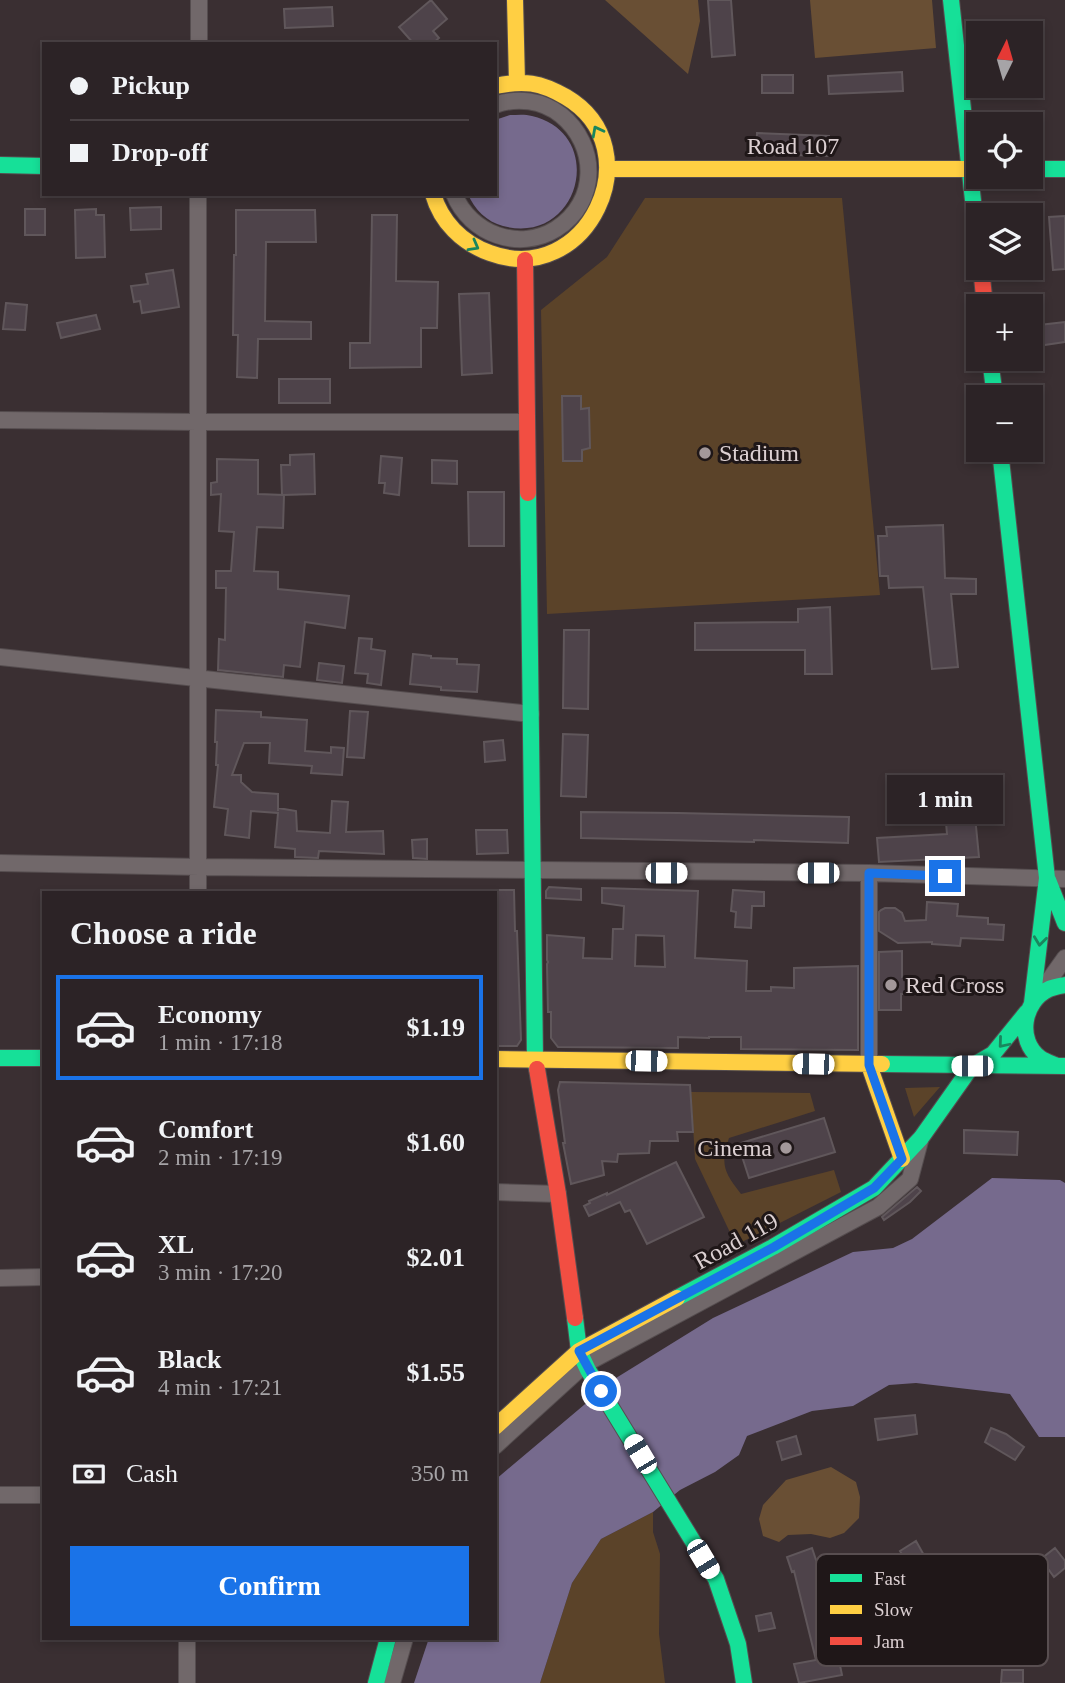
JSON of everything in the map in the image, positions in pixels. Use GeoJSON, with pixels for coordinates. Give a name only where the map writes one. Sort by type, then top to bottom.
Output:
{"type":"FeatureCollection","features":[{"type":"Feature","properties":{"kind":"street"},"geometry":{"type":"LineString","coordinates":[[199,0],[199,42]]}},
{"type":"Feature","properties":{"kind":"street"},"geometry":{"type":"LineString","coordinates":[[516,0],[517,82]]}},
{"type":"Feature","properties":{"kind":"street"},"geometry":{"type":"LineString","coordinates":[[951,0],[966,112]]}},
{"type":"Feature","properties":{"kind":"street"},"geometry":{"type":"LineString","coordinates":[[433,196],[447,224],[468,243],[493,256],[525,260],[548,254],[572,241],[592,221],[604,197],[608,169],[603,142],[590,117],[570,98],[544,86],[517,82],[497,86]]}},
{"type":"Feature","properties":{"kind":"street"},"geometry":{"type":"LineString","coordinates":[[455,196],[459,206],[473,223],[492,234],[514,239],[536,237],[556,229],[574,213],[586,192],[589,168],[587,156],[572,124],[554,109],[531,101],[507,101],[497,104]]}},
{"type":"Feature","properties":{"kind":"street"},"geometry":{"type":"LineString","coordinates":[[0,165],[42,166]]}},
{"type":"Feature","properties":{"kind":"street","name":"Road 107"},"geometry":{"type":"LineString","coordinates":[[608,169],[966,169]]}},
{"type":"Feature","properties":{"kind":"street"},"geometry":{"type":"LineString","coordinates":[[1043,169],[1065,169]]}},
{"type":"Feature","properties":{"kind":"street"},"geometry":{"type":"LineString","coordinates":[[198,196],[198,891]]}},
{"type":"Feature","properties":{"kind":"street"},"geometry":{"type":"LineString","coordinates":[[525,260],[536,1059],[584,1361],[716,1579],[738,1644],[744,1683]]}},
{"type":"Feature","properties":{"kind":"street"},"geometry":{"type":"LineString","coordinates":[[0,420],[527,422]]}},
{"type":"Feature","properties":{"kind":"street"},"geometry":{"type":"LineString","coordinates":[[1001,462],[1047,878],[1032,1004]]}},
{"type":"Feature","properties":{"kind":"street"},"geometry":{"type":"LineString","coordinates":[[0,657],[531,714]]}},
{"type":"Feature","properties":{"kind":"street"},"geometry":{"type":"LineString","coordinates":[[0,863],[869,873],[1065,879]]}},
{"type":"Feature","properties":{"kind":"street"},"geometry":{"type":"LineString","coordinates":[[869,873],[869,1065],[902,1159]]}},
{"type":"Feature","properties":{"kind":"street"},"geometry":{"type":"LineString","coordinates":[[1047,878],[1065,923]]}},
{"type":"Feature","properties":{"kind":"street"},"geometry":{"type":"LineString","coordinates":[[1063,1066],[1045,1063],[1033,1052],[1025,1034],[1024,1024],[1032,1004],[1065,958]]}},
{"type":"Feature","properties":{"kind":"street"},"geometry":{"type":"LineString","coordinates":[[1032,1004],[1046,990],[1065,985]]}},
{"type":"Feature","properties":{"kind":"street","name":"Road 119"},"geometry":{"type":"LineString","coordinates":[[497,1426],[584,1361],[874,1188],[921,1138],[972,1066],[993,1054],[1032,1004]]}},
{"type":"Feature","properties":{"kind":"street"},"geometry":{"type":"LineString","coordinates":[[0,1058],[42,1058]]}},
{"type":"Feature","properties":{"kind":"street"},"geometry":{"type":"LineString","coordinates":[[497,1059],[1063,1066]]}},
{"type":"Feature","properties":{"kind":"street"},"geometry":{"type":"LineString","coordinates":[[497,1444],[584,1361],[878,1207],[910,1179],[921,1138]]}},
{"type":"Feature","properties":{"kind":"street"},"geometry":{"type":"LineString","coordinates":[[497,1192],[558,1194]]}},
{"type":"Feature","properties":{"kind":"street"},"geometry":{"type":"LineString","coordinates":[[0,1278],[42,1277]]}},
{"type":"Feature","properties":{"kind":"street"},"geometry":{"type":"LineString","coordinates":[[0,1495],[42,1495]]}},
{"type":"Feature","properties":{"kind":"street"},"geometry":{"type":"LineString","coordinates":[[187,1640],[187,1683]]}},
{"type":"Feature","properties":{"kind":"street"},"geometry":{"type":"LineString","coordinates":[[376,1683],[387,1640]]}},
{"type":"Feature","properties":{"kind":"street"},"geometry":{"type":"LineString","coordinates":[[392,1683],[404,1640]]}},
{"type":"Feature","properties":{"kind":"shaded area"},"geometry":{"type":"Polygon","coordinates":[[[605,0],[698,0],[700,21],[688,74],[605,0]]]}},
{"type":"Feature","properties":{"kind":"shaded area"},"geometry":{"type":"Polygon","coordinates":[[[810,0],[932,0],[936,48],[815,58],[810,0]]]}},
{"type":"Feature","properties":{"kind":"shaded area"},"geometry":{"type":"Polygon","coordinates":[[[510,115],[532,116],[556,127],[570,144],[577,164],[575,185],[566,205],[551,220],[529,228],[503,226],[486,218],[477,210],[469,196],[497,196],[497,119],[510,115]]]}},
{"type":"Feature","properties":{"kind":"shaded area","name":"Stadium"},"geometry":{"type":"Polygon","coordinates":[[[645,198],[842,198],[880,595],[547,614],[541,310],[607,257],[645,198]]]}},
{"type":"Feature","properties":{"kind":"shaded area"},"geometry":{"type":"Polygon","coordinates":[[[940,1087],[914,1117],[905,1088],[940,1087]]]}},
{"type":"Feature","properties":{"kind":"shaded area"},"geometry":{"type":"Polygon","coordinates":[[[691,1092],[810,1093],[815,1111],[729,1138],[725,1168],[741,1194],[834,1170],[841,1192],[736,1245],[695,1159],[691,1092]]]}},
{"type":"Feature","properties":{"kind":"shaded area"},"geometry":{"type":"Polygon","coordinates":[[[992,1178],[1060,1180],[1065,1183],[1065,1437],[1039,1437],[1010,1394],[916,1383],[889,1385],[853,1406],[812,1411],[747,1436],[739,1455],[715,1472],[680,1490],[653,1512],[601,1539],[572,1583],[540,1683],[414,1683],[428,1640],[497,1640],[497,1478],[616,1378],[713,1318],[853,1252],[893,1248],[912,1239],[992,1178]]]}},
{"type":"Feature","properties":{"kind":"shaded area"},"geometry":{"type":"Polygon","coordinates":[[[831,1467],[856,1482],[860,1497],[859,1518],[844,1533],[830,1538],[811,1534],[788,1535],[779,1542],[763,1536],[759,1519],[763,1505],[786,1480],[831,1467]]]}},
{"type":"Feature","properties":{"kind":"shaded area"},"geometry":{"type":"Polygon","coordinates":[[[653,1512],[653,1532],[660,1554],[659,1634],[665,1683],[540,1683],[572,1583],[601,1539],[653,1512]]]}},
{"type":"Feature","properties":{"kind":"building"},"geometry":{"type":"Polygon","coordinates":[[[431,0],[447,19],[433,31],[439,38],[434,42],[412,42],[399,27],[431,0]]]}},
{"type":"Feature","properties":{"kind":"building"},"geometry":{"type":"Polygon","coordinates":[[[708,0],[731,0],[735,55],[712,57],[708,0]]]}},
{"type":"Feature","properties":{"kind":"building"},"geometry":{"type":"Polygon","coordinates":[[[332,7],[333,26],[285,28],[284,9],[332,7]]]}},
{"type":"Feature","properties":{"kind":"building"},"geometry":{"type":"Polygon","coordinates":[[[902,72],[903,91],[829,94],[828,76],[902,72]]]}},
{"type":"Feature","properties":{"kind":"building"},"geometry":{"type":"Polygon","coordinates":[[[762,75],[793,75],[793,93],[762,93],[762,75]]]}},
{"type":"Feature","properties":{"kind":"building"},"geometry":{"type":"Polygon","coordinates":[[[757,133],[829,136],[828,156],[756,154],[757,133]]]}},
{"type":"Feature","properties":{"kind":"building"},"geometry":{"type":"Polygon","coordinates":[[[161,207],[161,229],[131,230],[130,208],[161,207]]]}},
{"type":"Feature","properties":{"kind":"building"},"geometry":{"type":"Polygon","coordinates":[[[25,209],[45,209],[45,235],[25,235],[25,209]]]}},
{"type":"Feature","properties":{"kind":"building"},"geometry":{"type":"Polygon","coordinates":[[[96,209],[96,215],[104,215],[105,257],[76,258],[75,210],[96,209]]]}},
{"type":"Feature","properties":{"kind":"building"},"geometry":{"type":"Polygon","coordinates":[[[236,210],[315,210],[316,242],[266,242],[265,321],[311,322],[311,339],[258,339],[257,378],[237,377],[238,335],[233,335],[236,210]]]}},
{"type":"Feature","properties":{"kind":"building"},"geometry":{"type":"Polygon","coordinates":[[[372,215],[397,215],[396,281],[438,282],[437,328],[421,328],[421,367],[350,368],[350,343],[370,343],[372,215]]]}},
{"type":"Feature","properties":{"kind":"building"},"geometry":{"type":"Polygon","coordinates":[[[1065,216],[1065,269],[1053,270],[1049,217],[1065,216]]]}},
{"type":"Feature","properties":{"kind":"building"},"geometry":{"type":"Polygon","coordinates":[[[173,270],[179,307],[142,313],[140,301],[134,302],[131,286],[148,284],[146,274],[173,270]]]}},
{"type":"Feature","properties":{"kind":"building"},"geometry":{"type":"Polygon","coordinates":[[[489,293],[492,373],[462,375],[459,294],[489,293]]]}},
{"type":"Feature","properties":{"kind":"building"},"geometry":{"type":"Polygon","coordinates":[[[6,303],[27,305],[25,330],[3,329],[6,303]]]}},
{"type":"Feature","properties":{"kind":"building"},"geometry":{"type":"Polygon","coordinates":[[[96,315],[100,329],[61,338],[57,323],[96,315]]]}},
{"type":"Feature","properties":{"kind":"building"},"geometry":{"type":"Polygon","coordinates":[[[1065,322],[1065,342],[1043,345],[1043,325],[1065,322]]]}},
{"type":"Feature","properties":{"kind":"building"},"geometry":{"type":"Polygon","coordinates":[[[279,379],[330,379],[330,403],[279,403],[279,379]]]}},
{"type":"Feature","properties":{"kind":"building"},"geometry":{"type":"Polygon","coordinates":[[[562,396],[581,396],[581,409],[589,408],[590,448],[582,450],[582,461],[563,461],[562,396]]]}},
{"type":"Feature","properties":{"kind":"building"},"geometry":{"type":"Polygon","coordinates":[[[314,454],[315,494],[282,495],[281,465],[290,465],[290,455],[314,454]]]}},
{"type":"Feature","properties":{"kind":"building"},"geometry":{"type":"Polygon","coordinates":[[[381,456],[402,458],[399,495],[384,493],[385,483],[379,483],[381,456]]]}},
{"type":"Feature","properties":{"kind":"building"},"geometry":{"type":"Polygon","coordinates":[[[217,459],[258,460],[258,494],[284,495],[283,528],[257,527],[254,571],[278,572],[278,589],[349,596],[345,628],[305,622],[300,667],[284,665],[283,677],[218,670],[219,639],[225,640],[226,588],[216,588],[216,571],[231,571],[234,532],[219,531],[221,494],[211,495],[211,483],[217,482],[217,459]]]}},
{"type":"Feature","properties":{"kind":"building"},"geometry":{"type":"Polygon","coordinates":[[[432,460],[457,461],[457,484],[432,483],[432,460]]]}},
{"type":"Feature","properties":{"kind":"building"},"geometry":{"type":"Polygon","coordinates":[[[468,492],[504,492],[504,546],[469,546],[468,492]]]}},
{"type":"Feature","properties":{"kind":"building"},"geometry":{"type":"Polygon","coordinates":[[[943,525],[945,578],[976,579],[976,594],[951,594],[958,667],[932,669],[923,587],[889,588],[888,576],[880,576],[878,536],[887,536],[886,527],[943,525]]]}},
{"type":"Feature","properties":{"kind":"building"},"geometry":{"type":"Polygon","coordinates":[[[830,607],[832,674],[805,674],[805,650],[695,650],[695,623],[798,622],[798,609],[830,607]]]}},
{"type":"Feature","properties":{"kind":"building"},"geometry":{"type":"Polygon","coordinates":[[[564,630],[589,630],[588,709],[563,708],[564,630]]]}},
{"type":"Feature","properties":{"kind":"building"},"geometry":{"type":"Polygon","coordinates":[[[359,638],[372,639],[371,649],[385,651],[381,685],[367,683],[368,674],[355,673],[359,638]]]}},
{"type":"Feature","properties":{"kind":"building"},"geometry":{"type":"Polygon","coordinates":[[[413,654],[457,659],[457,664],[479,665],[477,692],[441,690],[441,687],[410,684],[413,654]]]}},
{"type":"Feature","properties":{"kind":"building"},"geometry":{"type":"Polygon","coordinates":[[[319,663],[344,666],[342,683],[317,680],[319,663]]]}},
{"type":"Feature","properties":{"kind":"building"},"geometry":{"type":"Polygon","coordinates":[[[216,710],[261,712],[261,717],[307,720],[305,751],[331,753],[331,747],[344,748],[342,775],[311,773],[312,766],[269,763],[270,743],[244,743],[232,775],[241,775],[241,782],[252,792],[278,794],[278,808],[296,811],[297,831],[330,833],[332,801],[348,802],[346,832],[383,831],[384,854],[319,851],[318,858],[295,857],[295,849],[275,847],[278,813],[251,811],[249,838],[225,835],[228,809],[214,807],[218,765],[215,742],[216,710]]]}},
{"type":"Feature","properties":{"kind":"building"},"geometry":{"type":"Polygon","coordinates":[[[350,711],[368,712],[364,758],[347,757],[350,711]]]}},
{"type":"Feature","properties":{"kind":"building"},"geometry":{"type":"Polygon","coordinates":[[[563,734],[588,735],[586,797],[561,796],[563,734]]]}},
{"type":"Feature","properties":{"kind":"building"},"geometry":{"type":"Polygon","coordinates":[[[503,740],[505,760],[485,762],[484,742],[503,740]]]}},
{"type":"Feature","properties":{"kind":"building"},"geometry":{"type":"Polygon","coordinates":[[[971,775],[979,857],[879,862],[877,838],[947,834],[942,778],[971,775]]]}},
{"type":"Feature","properties":{"kind":"building"},"geometry":{"type":"Polygon","coordinates":[[[581,812],[849,817],[848,843],[581,838],[581,812]]]}},
{"type":"Feature","properties":{"kind":"building"},"geometry":{"type":"Polygon","coordinates":[[[476,830],[507,830],[508,853],[477,854],[476,830]]]}},
{"type":"Feature","properties":{"kind":"building"},"geometry":{"type":"Polygon","coordinates":[[[427,839],[427,859],[413,858],[412,840],[427,839]]]}},
{"type":"Feature","properties":{"kind":"building"},"geometry":{"type":"Polygon","coordinates":[[[549,887],[581,889],[581,900],[546,898],[549,887]]]}},
{"type":"Feature","properties":{"kind":"building"},"geometry":{"type":"Polygon","coordinates":[[[602,888],[698,891],[695,958],[747,961],[746,991],[771,991],[771,987],[794,988],[794,968],[858,966],[858,1050],[741,1049],[741,1037],[678,1037],[678,1048],[558,1047],[551,1038],[551,1012],[548,1012],[547,935],[584,938],[583,958],[612,959],[613,929],[623,929],[624,906],[602,903],[602,888]],[[636,935],[635,966],[665,967],[664,936],[636,935]]]}},
{"type":"Feature","properties":{"kind":"building"},"geometry":{"type":"Polygon","coordinates":[[[514,890],[521,1040],[517,1046],[497,1046],[495,891],[514,890]]]}},
{"type":"Feature","properties":{"kind":"building"},"geometry":{"type":"Polygon","coordinates":[[[733,890],[764,892],[764,906],[752,906],[751,928],[735,927],[736,912],[731,911],[733,890]]]}},
{"type":"Feature","properties":{"kind":"building"},"geometry":{"type":"Polygon","coordinates":[[[927,902],[958,904],[957,916],[988,918],[988,924],[1004,925],[1003,940],[961,938],[960,946],[932,942],[898,943],[879,931],[881,910],[895,908],[902,913],[905,921],[926,920],[927,902]]]}},
{"type":"Feature","properties":{"kind":"building","name":"Red Cross"},"geometry":{"type":"Polygon","coordinates":[[[902,951],[902,977],[907,977],[907,994],[901,994],[901,1010],[879,1010],[879,952],[902,951]]]}},
{"type":"Feature","properties":{"kind":"building"},"geometry":{"type":"Polygon","coordinates":[[[560,1082],[690,1085],[693,1132],[677,1132],[678,1141],[650,1141],[649,1153],[618,1154],[617,1162],[602,1161],[604,1175],[571,1184],[563,1143],[558,1090],[560,1082]]]}},
{"type":"Feature","properties":{"kind":"building","name":"Cinema"},"geometry":{"type":"Polygon","coordinates":[[[824,1118],[835,1152],[749,1178],[738,1144],[824,1118]]]}},
{"type":"Feature","properties":{"kind":"building"},"geometry":{"type":"Polygon","coordinates":[[[964,1130],[1018,1132],[1017,1155],[964,1153],[964,1130]]]}},
{"type":"Feature","properties":{"kind":"building"},"geometry":{"type":"Polygon","coordinates":[[[676,1162],[704,1217],[647,1244],[630,1210],[625,1212],[620,1202],[589,1216],[584,1206],[590,1203],[589,1201],[676,1162]]]}},
{"type":"Feature","properties":{"kind":"building"},"geometry":{"type":"Polygon","coordinates":[[[917,1187],[921,1191],[910,1202],[884,1220],[882,1217],[917,1187]]]}},
{"type":"Feature","properties":{"kind":"building"},"geometry":{"type":"Polygon","coordinates":[[[915,1415],[917,1434],[878,1440],[875,1419],[915,1415]]]}},
{"type":"Feature","properties":{"kind":"building"},"geometry":{"type":"Polygon","coordinates":[[[991,1428],[1006,1434],[1024,1447],[1015,1460],[985,1442],[991,1428]]]}},
{"type":"Feature","properties":{"kind":"building"},"geometry":{"type":"Polygon","coordinates":[[[796,1436],[801,1454],[782,1460],[777,1442],[796,1436]]]}},
{"type":"Feature","properties":{"kind":"building"},"geometry":{"type":"Polygon","coordinates":[[[916,1541],[923,1554],[902,1554],[900,1551],[916,1541]]]}},
{"type":"Feature","properties":{"kind":"building"},"geometry":{"type":"Polygon","coordinates":[[[812,1548],[816,1560],[816,1660],[794,1571],[792,1572],[787,1557],[812,1548]]]}},
{"type":"Feature","properties":{"kind":"building"},"geometry":{"type":"Polygon","coordinates":[[[1055,1548],[1065,1561],[1065,1568],[1054,1577],[1048,1569],[1047,1554],[1055,1548]]]}},
{"type":"Feature","properties":{"kind":"building"},"geometry":{"type":"Polygon","coordinates":[[[771,1613],[775,1628],[759,1631],[756,1616],[771,1613]]]}},
{"type":"Feature","properties":{"kind":"building"},"geometry":{"type":"Polygon","coordinates":[[[816,1660],[816,1666],[840,1666],[842,1675],[799,1683],[794,1664],[816,1660]]]}},
{"type":"Feature","properties":{"kind":"building"},"geometry":{"type":"Polygon","coordinates":[[[1002,1670],[1023,1670],[1023,1683],[1001,1683],[1002,1670]]]}},
{"type":"Feature","properties":{"kind":"traffic: fast"},"geometry":{"type":"LineString","coordinates":[[951,0],[973,203]]}},
{"type":"Feature","properties":{"kind":"traffic: fast"},"geometry":{"type":"LineString","coordinates":[[0,165],[42,166]]}},
{"type":"Feature","properties":{"kind":"traffic: fast"},"geometry":{"type":"LineString","coordinates":[[1043,169],[1065,169]]}},
{"type":"Feature","properties":{"kind":"traffic: fast"},"geometry":{"type":"LineString","coordinates":[[992,371],[993,385]]}},
{"type":"Feature","properties":{"kind":"traffic: fast"},"geometry":{"type":"LineString","coordinates":[[1001,462],[1047,878],[1032,1003]]}},
{"type":"Feature","properties":{"kind":"traffic: fast"},"geometry":{"type":"LineString","coordinates":[[528,493],[537,1069]]}},
{"type":"Feature","properties":{"kind":"traffic: fast"},"geometry":{"type":"LineString","coordinates":[[1048,880],[1065,923]]}},
{"type":"Feature","properties":{"kind":"traffic: fast"},"geometry":{"type":"LineString","coordinates":[[1055,1065],[1032,1050],[1025,1031],[1026,1021],[1028,1011],[1040,995],[1049,989],[1065,985]]}},
{"type":"Feature","properties":{"kind":"traffic: fast"},"geometry":{"type":"LineString","coordinates":[[677,1298],[773,1247],[874,1188],[921,1138],[972,1066],[993,1054],[1027,1012]]}},
{"type":"Feature","properties":{"kind":"traffic: fast"},"geometry":{"type":"LineString","coordinates":[[0,1058],[42,1058]]}},
{"type":"Feature","properties":{"kind":"traffic: fast"},"geometry":{"type":"LineString","coordinates":[[882,1064],[1065,1066]]}},
{"type":"Feature","properties":{"kind":"traffic: fast"},"geometry":{"type":"LineString","coordinates":[[575,1318],[579,1351],[588,1370],[716,1579],[738,1644],[744,1683]]}},
{"type":"Feature","properties":{"kind":"traffic: fast"},"geometry":{"type":"LineString","coordinates":[[376,1683],[387,1640]]}},
{"type":"Feature","properties":{"kind":"traffic: slow"},"geometry":{"type":"LineString","coordinates":[[515,0],[517,82]]}},
{"type":"Feature","properties":{"kind":"traffic: slow"},"geometry":{"type":"LineString","coordinates":[[434,196],[447,222],[470,244],[490,253],[525,259],[555,251],[580,233],[597,208],[606,179],[605,148],[592,120],[566,97],[540,85],[515,83],[497,86]]}},
{"type":"Feature","properties":{"kind":"traffic: slow"},"geometry":{"type":"LineString","coordinates":[[608,169],[966,169]]}},
{"type":"Feature","properties":{"kind":"traffic: slow"},"geometry":{"type":"LineString","coordinates":[[497,1059],[882,1064]]}},
{"type":"Feature","properties":{"kind":"traffic: slow"},"geometry":{"type":"LineString","coordinates":[[869,1065],[902,1159]]}},
{"type":"Feature","properties":{"kind":"traffic: slow"},"geometry":{"type":"LineString","coordinates":[[497,1425],[579,1351],[677,1298]]}},
{"type":"Feature","properties":{"kind":"traffic: jam"},"geometry":{"type":"LineString","coordinates":[[525,260],[528,493]]}},
{"type":"Feature","properties":{"kind":"traffic: jam"},"geometry":{"type":"LineString","coordinates":[[982,280],[984,294]]}},
{"type":"Feature","properties":{"kind":"traffic: jam"},"geometry":{"type":"LineString","coordinates":[[537,1069],[575,1318]]}},
{"type":"Feature","properties":{"kind":"place","name":"Stadium"},"geometry":{"type":"Point","coordinates":[705,453]}},
{"type":"Feature","properties":{"kind":"place","name":"Red Cross"},"geometry":{"type":"Point","coordinates":[891,985]}},
{"type":"Feature","properties":{"kind":"place","name":"Cinema"},"geometry":{"type":"Point","coordinates":[786,1148]}},
{"type":"Feature","properties":{"kind":"route"},"geometry":{"type":"LineString","coordinates":[[601,1391],[579,1351],[774,1247],[874,1188],[902,1159],[869,1065],[869,873],[945,876]]}}]}
